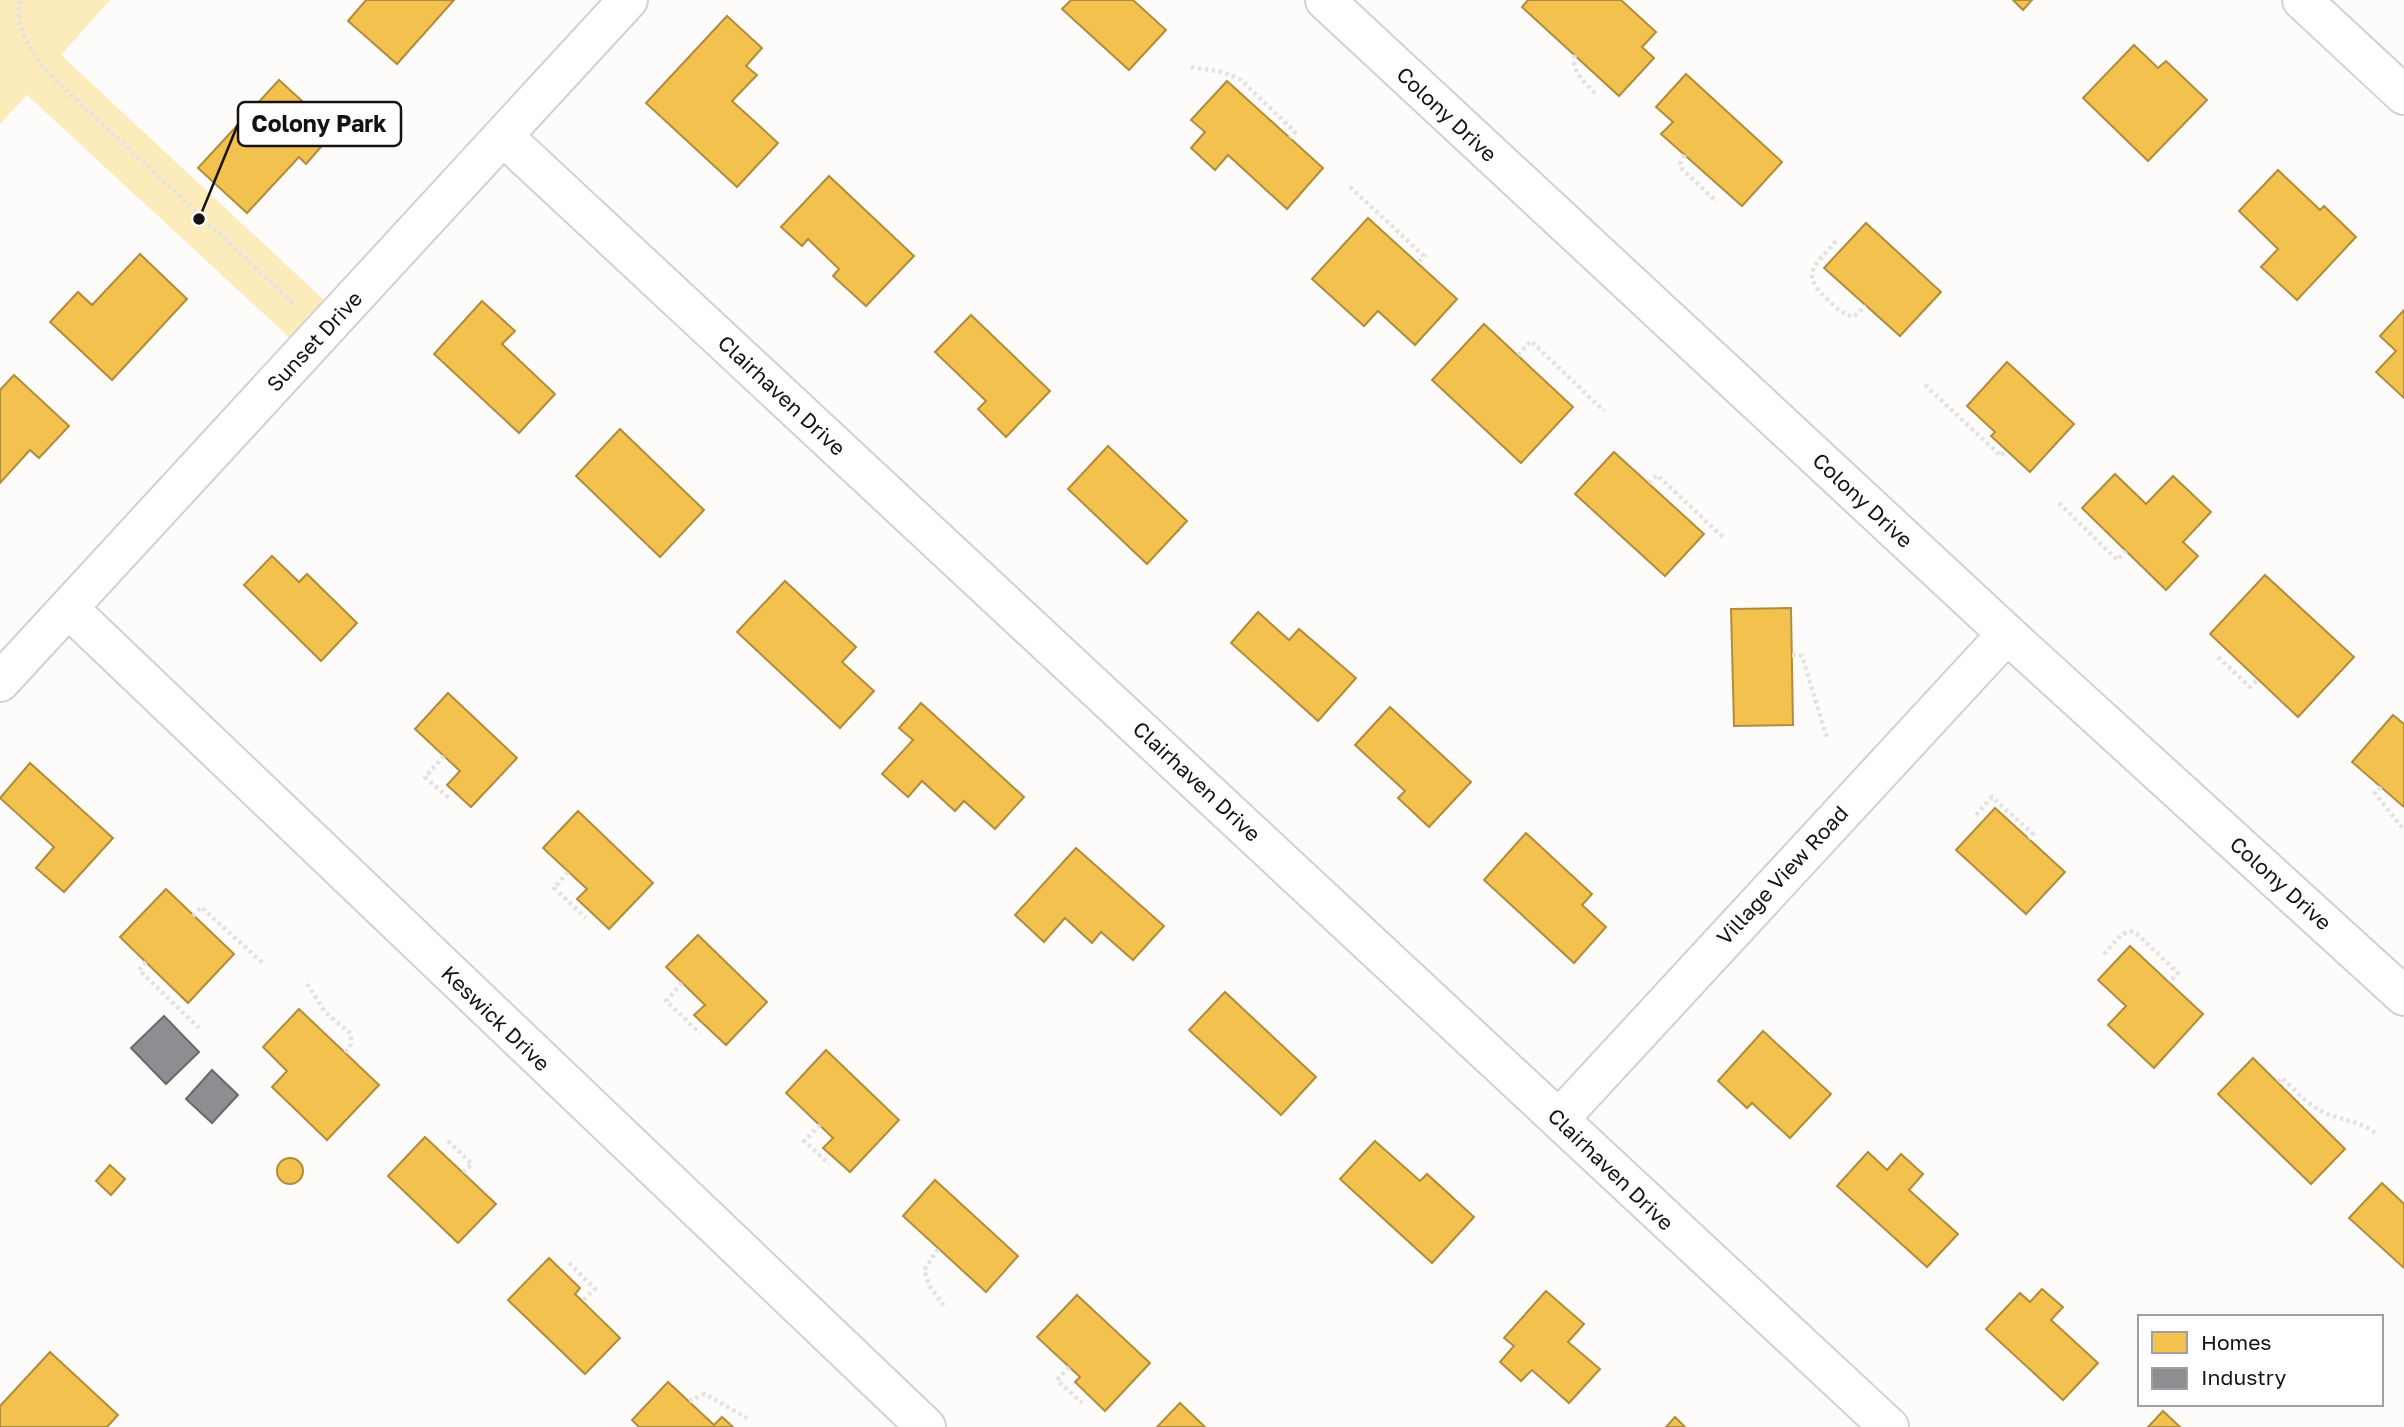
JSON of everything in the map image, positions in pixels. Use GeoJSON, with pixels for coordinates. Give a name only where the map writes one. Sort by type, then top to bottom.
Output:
{"type":"FeatureCollection","features":[{"type":"Feature","properties":{"kind":"street","name":"Sunset Drive"},"geometry":{"type":"LineString","coordinates":[[0,682],[628,0]]}},
{"type":"Feature","properties":{"kind":"street","name":"Colony Drive"},"geometry":{"type":"LineString","coordinates":[[1325,0],[2007,634],[2404,996]]}},
{"type":"Feature","properties":{"kind":"street"},"geometry":{"type":"LineString","coordinates":[[2302,0],[2404,95]]}},
{"type":"Feature","properties":{"kind":"street","name":"Clairhaven Drive"},"geometry":{"type":"LineString","coordinates":[[504,137],[1559,1119],[1600,1161],[1889,1427]]}},
{"type":"Feature","properties":{"kind":"street","name":"Keswick Drive"},"geometry":{"type":"LineString","coordinates":[[68,608],[926,1427]]}},
{"type":"Feature","properties":{"kind":"street","name":"Village View Road"},"geometry":{"type":"LineString","coordinates":[[1559,1119],[2007,634]]}},
{"type":"Feature","properties":{"kind":"path"},"geometry":{"type":"LineString","coordinates":[[20,0],[18,8],[26,44],[48,73],[303,313]]}},
{"type":"Feature","properties":{"kind":"path"},"geometry":{"type":"LineString","coordinates":[[1575,55],[1576,72],[1595,93]]}},
{"type":"Feature","properties":{"kind":"path"},"geometry":{"type":"LineString","coordinates":[[1191,67],[1223,72],[1241,80],[1295,132],[1290,138]]}},
{"type":"Feature","properties":{"kind":"path"},"geometry":{"type":"LineString","coordinates":[[1685,155],[1682,169],[1717,202]]}},
{"type":"Feature","properties":{"kind":"path"},"geometry":{"type":"LineString","coordinates":[[1350,187],[1424,256],[1418,263]]}},
{"type":"Feature","properties":{"kind":"path"},"geometry":{"type":"LineString","coordinates":[[1836,241],[1815,265],[1810,275],[1812,285],[1843,314],[1853,317],[1866,306]]}},
{"type":"Feature","properties":{"kind":"path"},"geometry":{"type":"LineString","coordinates":[[1518,355],[1531,341],[1604,411]]}},
{"type":"Feature","properties":{"kind":"path"},"geometry":{"type":"LineString","coordinates":[[1925,385],[2000,456],[2006,450]]}},
{"type":"Feature","properties":{"kind":"path"},"geometry":{"type":"LineString","coordinates":[[1649,484],[1657,475],[1725,539]]}},
{"type":"Feature","properties":{"kind":"path"},"geometry":{"type":"LineString","coordinates":[[2059,503],[2117,560],[2126,551]]}},
{"type":"Feature","properties":{"kind":"path"},"geometry":{"type":"LineString","coordinates":[[1792,655],[1802,656],[1827,738]]}},
{"type":"Feature","properties":{"kind":"path"},"geometry":{"type":"LineString","coordinates":[[2218,657],[2250,687],[2258,679]]}},
{"type":"Feature","properties":{"kind":"path"},"geometry":{"type":"LineString","coordinates":[[444,756],[425,776],[450,799]]}},
{"type":"Feature","properties":{"kind":"path"},"geometry":{"type":"LineString","coordinates":[[2381,787],[2375,793],[2404,830]]}},
{"type":"Feature","properties":{"kind":"path"},"geometry":{"type":"LineString","coordinates":[[1976,815],[1992,797],[2033,834],[2029,839]]}},
{"type":"Feature","properties":{"kind":"path"},"geometry":{"type":"LineString","coordinates":[[568,872],[554,888],[586,918]]}},
{"type":"Feature","properties":{"kind":"path"},"geometry":{"type":"LineString","coordinates":[[193,916],[201,907],[264,964]]}},
{"type":"Feature","properties":{"kind":"path"},"geometry":{"type":"LineString","coordinates":[[2104,954],[2121,935],[2130,931],[2137,934],[2178,973],[2169,982]]}},
{"type":"Feature","properties":{"kind":"path"},"geometry":{"type":"LineString","coordinates":[[146,962],[139,970],[199,1028]]}},
{"type":"Feature","properties":{"kind":"path"},"geometry":{"type":"LineString","coordinates":[[682,983],[666,1001],[700,1033]]}},
{"type":"Feature","properties":{"kind":"path"},"geometry":{"type":"LineString","coordinates":[[307,984],[326,1012],[351,1034],[351,1044],[345,1053]]}},
{"type":"Feature","properties":{"kind":"path"},"geometry":{"type":"LineString","coordinates":[[2278,1082],[2282,1077],[2308,1103],[2325,1113],[2366,1126],[2376,1134]]}},
{"type":"Feature","properties":{"kind":"path"},"geometry":{"type":"LineString","coordinates":[[820,1125],[804,1141],[828,1164]]}},
{"type":"Feature","properties":{"kind":"path"},"geometry":{"type":"LineString","coordinates":[[448,1141],[472,1164],[463,1173]]}},
{"type":"Feature","properties":{"kind":"path"},"geometry":{"type":"LineString","coordinates":[[938,1249],[924,1270],[930,1287],[944,1306]]}},
{"type":"Feature","properties":{"kind":"path"},"geometry":{"type":"LineString","coordinates":[[569,1263],[595,1289],[582,1301]]}},
{"type":"Feature","properties":{"kind":"path"},"geometry":{"type":"LineString","coordinates":[[1069,1367],[1057,1380],[1082,1403]]}},
{"type":"Feature","properties":{"kind":"path"},"geometry":{"type":"LineString","coordinates":[[689,1401],[705,1394],[747,1418]]}},
{"type":"Feature","properties":{"kind":"shaded area"},"geometry":{"type":"Polygon","coordinates":[[[0,0],[110,0],[61,55],[339,314],[304,351],[27,95],[0,124],[0,0]]]}},
{"type":"Feature","properties":{"kind":"building: Homes"},"geometry":{"type":"Polygon","coordinates":[[[366,0],[454,0],[397,64],[348,21],[366,0]]]}},
{"type":"Feature","properties":{"kind":"building: Homes"},"geometry":{"type":"Polygon","coordinates":[[[1071,0],[1133,0],[1166,30],[1129,70],[1062,9],[1071,0]]]}},
{"type":"Feature","properties":{"kind":"building: Homes"},"geometry":{"type":"Polygon","coordinates":[[[1528,0],[1621,0],[1656,32],[1642,47],[1654,58],[1619,96],[1522,7],[1528,0]]]}},
{"type":"Feature","properties":{"kind":"building: Homes"},"geometry":{"type":"Polygon","coordinates":[[[2013,0],[2032,0],[2023,10],[2013,0]]]}},
{"type":"Feature","properties":{"kind":"building: Homes"},"geometry":{"type":"Polygon","coordinates":[[[727,16],[762,48],[746,66],[757,75],[732,101],[778,143],[737,187],[646,103],[727,16]]]}},
{"type":"Feature","properties":{"kind":"building: Homes"},"geometry":{"type":"Polygon","coordinates":[[[2134,45],[2158,68],[2166,61],[2207,100],[2148,161],[2083,98],[2134,45]]]}},
{"type":"Feature","properties":{"kind":"building: Homes"},"geometry":{"type":"Polygon","coordinates":[[[1686,74],[1782,162],[1742,206],[1661,134],[1673,122],[1656,107],[1686,74]]]}},
{"type":"Feature","properties":{"kind":"building: Homes"},"geometry":{"type":"Polygon","coordinates":[[[279,80],[335,131],[306,164],[299,157],[247,213],[198,168],[279,80]]]}},
{"type":"Feature","properties":{"kind":"building: Homes"},"geometry":{"type":"Polygon","coordinates":[[[1227,81],[1323,168],[1287,209],[1228,155],[1215,170],[1191,148],[1205,132],[1191,120],[1227,81]]]}},
{"type":"Feature","properties":{"kind":"building: Homes"},"geometry":{"type":"Polygon","coordinates":[[[2278,170],[2320,210],[2324,206],[2356,237],[2297,300],[2261,267],[2278,249],[2239,211],[2278,170]]]}},
{"type":"Feature","properties":{"kind":"building: Homes"},"geometry":{"type":"Polygon","coordinates":[[[829,176],[914,256],[866,306],[833,276],[839,269],[808,239],[802,246],[781,227],[829,176]]]}},
{"type":"Feature","properties":{"kind":"building: Homes"},"geometry":{"type":"Polygon","coordinates":[[[1368,218],[1457,299],[1415,345],[1378,311],[1364,326],[1312,279],[1368,218]]]}},
{"type":"Feature","properties":{"kind":"building: Homes"},"geometry":{"type":"Polygon","coordinates":[[[1866,223],[1941,292],[1900,336],[1824,268],[1866,223]]]}},
{"type":"Feature","properties":{"kind":"building: Homes"},"geometry":{"type":"Polygon","coordinates":[[[140,254],[187,299],[112,380],[50,322],[78,292],[92,305],[140,254]]]}},
{"type":"Feature","properties":{"kind":"building: Homes"},"geometry":{"type":"Polygon","coordinates":[[[482,301],[515,331],[502,344],[555,394],[519,433],[434,354],[482,301]]]}},
{"type":"Feature","properties":{"kind":"building: Homes"},"geometry":{"type":"Polygon","coordinates":[[[2404,310],[2404,398],[2376,372],[2396,351],[2380,336],[2404,310]]]}},
{"type":"Feature","properties":{"kind":"building: Homes"},"geometry":{"type":"Polygon","coordinates":[[[971,315],[1050,391],[1006,437],[978,409],[986,401],[935,352],[971,315]]]}},
{"type":"Feature","properties":{"kind":"building: Homes"},"geometry":{"type":"Polygon","coordinates":[[[1484,324],[1573,407],[1521,463],[1432,380],[1484,324]]]}},
{"type":"Feature","properties":{"kind":"building: Homes"},"geometry":{"type":"Polygon","coordinates":[[[2007,362],[2074,424],[2030,472],[1991,436],[1995,432],[1967,406],[2007,362]]]}},
{"type":"Feature","properties":{"kind":"building: Homes"},"geometry":{"type":"Polygon","coordinates":[[[14,375],[69,426],[39,458],[30,450],[0,483],[0,390],[14,375]]]}},
{"type":"Feature","properties":{"kind":"building: Homes"},"geometry":{"type":"Polygon","coordinates":[[[620,429],[704,510],[660,557],[576,476],[620,429]]]}},
{"type":"Feature","properties":{"kind":"building: Homes"},"geometry":{"type":"Polygon","coordinates":[[[1108,446],[1187,521],[1147,564],[1068,489],[1108,446]]]}},
{"type":"Feature","properties":{"kind":"building: Homes"},"geometry":{"type":"Polygon","coordinates":[[[1614,452],[1704,534],[1665,576],[1575,494],[1614,452]]]}},
{"type":"Feature","properties":{"kind":"building: Homes"},"geometry":{"type":"Polygon","coordinates":[[[2115,474],[2146,504],[2173,476],[2211,512],[2183,542],[2198,556],[2166,590],[2082,508],[2115,474]]]}},
{"type":"Feature","properties":{"kind":"building: Homes"},"geometry":{"type":"Polygon","coordinates":[[[272,556],[299,582],[307,574],[357,623],[321,661],[244,585],[272,556]]]}},
{"type":"Feature","properties":{"kind":"building: Homes"},"geometry":{"type":"Polygon","coordinates":[[[2265,575],[2354,657],[2298,717],[2210,634],[2265,575]]]}},
{"type":"Feature","properties":{"kind":"building: Homes"},"geometry":{"type":"Polygon","coordinates":[[[785,581],[856,647],[842,662],[874,691],[840,728],[737,632],[785,581]]]}},
{"type":"Feature","properties":{"kind":"building: Homes"},"geometry":{"type":"Polygon","coordinates":[[[1791,608],[1793,725],[1734,726],[1731,609],[1791,608]]]}},
{"type":"Feature","properties":{"kind":"building: Homes"},"geometry":{"type":"Polygon","coordinates":[[[1258,612],[1289,640],[1299,629],[1356,678],[1318,721],[1231,643],[1258,612]]]}},
{"type":"Feature","properties":{"kind":"building: Homes"},"geometry":{"type":"Polygon","coordinates":[[[448,693],[517,758],[471,807],[447,785],[460,771],[415,729],[448,693]]]}},
{"type":"Feature","properties":{"kind":"building: Homes"},"geometry":{"type":"Polygon","coordinates":[[[921,703],[1024,797],[995,829],[964,801],[955,811],[922,781],[908,797],[882,774],[913,740],[899,728],[921,703]]]}},
{"type":"Feature","properties":{"kind":"building: Homes"},"geometry":{"type":"Polygon","coordinates":[[[1390,707],[1471,782],[1429,827],[1398,798],[1405,791],[1355,745],[1390,707]]]}},
{"type":"Feature","properties":{"kind":"building: Homes"},"geometry":{"type":"Polygon","coordinates":[[[2393,715],[2404,724],[2404,807],[2352,762],[2393,715]]]}},
{"type":"Feature","properties":{"kind":"building: Homes"},"geometry":{"type":"Polygon","coordinates":[[[30,763],[113,838],[64,892],[36,868],[54,847],[0,798],[30,763]]]}},
{"type":"Feature","properties":{"kind":"building: Homes"},"geometry":{"type":"Polygon","coordinates":[[[1995,808],[2065,872],[2026,914],[1956,850],[1995,808]]]}},
{"type":"Feature","properties":{"kind":"building: Homes"},"geometry":{"type":"Polygon","coordinates":[[[578,811],[653,883],[609,929],[577,899],[587,889],[543,848],[578,811]]]}},
{"type":"Feature","properties":{"kind":"building: Homes"},"geometry":{"type":"Polygon","coordinates":[[[1526,833],[1592,894],[1582,905],[1606,927],[1574,963],[1484,880],[1526,833]]]}},
{"type":"Feature","properties":{"kind":"building: Homes"},"geometry":{"type":"Polygon","coordinates":[[[1076,848],[1164,926],[1133,960],[1101,932],[1092,943],[1065,918],[1044,942],[1015,915],[1076,848]]]}},
{"type":"Feature","properties":{"kind":"building: Homes"},"geometry":{"type":"Polygon","coordinates":[[[166,889],[234,954],[188,1003],[120,937],[166,889]]]}},
{"type":"Feature","properties":{"kind":"building: Homes"},"geometry":{"type":"Polygon","coordinates":[[[698,935],[767,1002],[726,1045],[694,1015],[705,1005],[666,967],[698,935]]]}},
{"type":"Feature","properties":{"kind":"building: Homes"},"geometry":{"type":"Polygon","coordinates":[[[2130,946],[2203,1014],[2154,1068],[2108,1025],[2126,1006],[2098,980],[2130,946]]]}},
{"type":"Feature","properties":{"kind":"building: Homes"},"geometry":{"type":"Polygon","coordinates":[[[1225,992],[1316,1077],[1281,1115],[1189,1030],[1225,992]]]}},
{"type":"Feature","properties":{"kind":"building: Homes"},"geometry":{"type":"Polygon","coordinates":[[[299,1009],[379,1085],[327,1140],[272,1087],[287,1071],[263,1047],[299,1009]]]}},
{"type":"Feature","properties":{"kind":"building: Homes"},"geometry":{"type":"Polygon","coordinates":[[[1763,1031],[1831,1094],[1790,1138],[1752,1103],[1747,1108],[1718,1081],[1763,1031]]]}},
{"type":"Feature","properties":{"kind":"building: Homes"},"geometry":{"type":"Polygon","coordinates":[[[826,1050],[899,1120],[850,1172],[823,1148],[833,1138],[786,1093],[826,1050]]]}},
{"type":"Feature","properties":{"kind":"building: Homes"},"geometry":{"type":"Polygon","coordinates":[[[2253,1058],[2345,1149],[2311,1184],[2218,1094],[2253,1058]]]}},
{"type":"Feature","properties":{"kind":"building: Homes"},"geometry":{"type":"Polygon","coordinates":[[[425,1137],[496,1204],[458,1243],[388,1176],[425,1137]]]}},
{"type":"Feature","properties":{"kind":"building: Homes"},"geometry":{"type":"Polygon","coordinates":[[[1375,1141],[1420,1181],[1427,1174],[1474,1217],[1432,1263],[1340,1179],[1375,1141]]]}},
{"type":"Feature","properties":{"kind":"building: Homes"},"geometry":{"type":"Polygon","coordinates":[[[1868,1152],[1887,1170],[1901,1154],[1923,1174],[1909,1190],[1958,1234],[1927,1267],[1837,1186],[1868,1152]]]}},
{"type":"Feature","properties":{"kind":"building: Homes"},"geometry":{"type":"Polygon","coordinates":[[[290,1158],[299,1162],[303,1171],[299,1180],[290,1184],[281,1180],[277,1171],[281,1162],[290,1158]]]}},
{"type":"Feature","properties":{"kind":"building: Homes"},"geometry":{"type":"Polygon","coordinates":[[[110,1165],[125,1179],[111,1195],[96,1181],[110,1165]]]}},
{"type":"Feature","properties":{"kind":"building: Homes"},"geometry":{"type":"Polygon","coordinates":[[[935,1180],[1018,1256],[986,1292],[903,1216],[935,1180]]]}},
{"type":"Feature","properties":{"kind":"building: Homes"},"geometry":{"type":"Polygon","coordinates":[[[2382,1183],[2404,1204],[2404,1268],[2349,1218],[2382,1183]]]}},
{"type":"Feature","properties":{"kind":"building: Homes"},"geometry":{"type":"Polygon","coordinates":[[[549,1258],[580,1288],[575,1294],[620,1338],[585,1374],[508,1300],[549,1258]]]}},
{"type":"Feature","properties":{"kind":"building: Homes"},"geometry":{"type":"Polygon","coordinates":[[[2042,1289],[2063,1307],[2051,1320],[2098,1363],[2063,1400],[1986,1329],[2020,1293],[2030,1302],[2042,1289]]]}},
{"type":"Feature","properties":{"kind":"building: Homes"},"geometry":{"type":"Polygon","coordinates":[[[1546,1291],[1584,1324],[1568,1342],[1600,1369],[1569,1403],[1532,1370],[1521,1381],[1500,1362],[1514,1346],[1504,1338],[1546,1291]]]}},
{"type":"Feature","properties":{"kind":"building: Homes"},"geometry":{"type":"Polygon","coordinates":[[[1077,1295],[1150,1363],[1105,1411],[1075,1382],[1080,1377],[1037,1337],[1077,1295]]]}},
{"type":"Feature","properties":{"kind":"building: Homes"},"geometry":{"type":"Polygon","coordinates":[[[50,1352],[118,1415],[107,1427],[0,1427],[0,1406],[50,1352]]]}},
{"type":"Feature","properties":{"kind":"building: Homes"},"geometry":{"type":"Polygon","coordinates":[[[668,1382],[714,1425],[722,1417],[733,1427],[639,1427],[632,1420],[668,1382]]]}},
{"type":"Feature","properties":{"kind":"building: Homes"},"geometry":{"type":"Polygon","coordinates":[[[1180,1403],[1205,1427],[1157,1427],[1180,1403]]]}},
{"type":"Feature","properties":{"kind":"building: Homes"},"geometry":{"type":"Polygon","coordinates":[[[2163,1411],[2180,1427],[2148,1427],[2163,1411]]]}},
{"type":"Feature","properties":{"kind":"building: Homes"},"geometry":{"type":"Polygon","coordinates":[[[1675,1417],[1685,1427],[1666,1427],[1675,1417]]]}},
{"type":"Feature","properties":{"kind":"building: Industry"},"geometry":{"type":"Polygon","coordinates":[[[164,1016],[199,1052],[166,1084],[131,1048],[164,1016]]]}},
{"type":"Feature","properties":{"kind":"building: Industry"},"geometry":{"type":"Polygon","coordinates":[[[212,1070],[238,1095],[212,1123],[186,1099],[212,1070]]]}},
{"type":"Feature","properties":{"kind":"place","name":"Colony Park"},"geometry":{"type":"Point","coordinates":[199,219]}}]}
